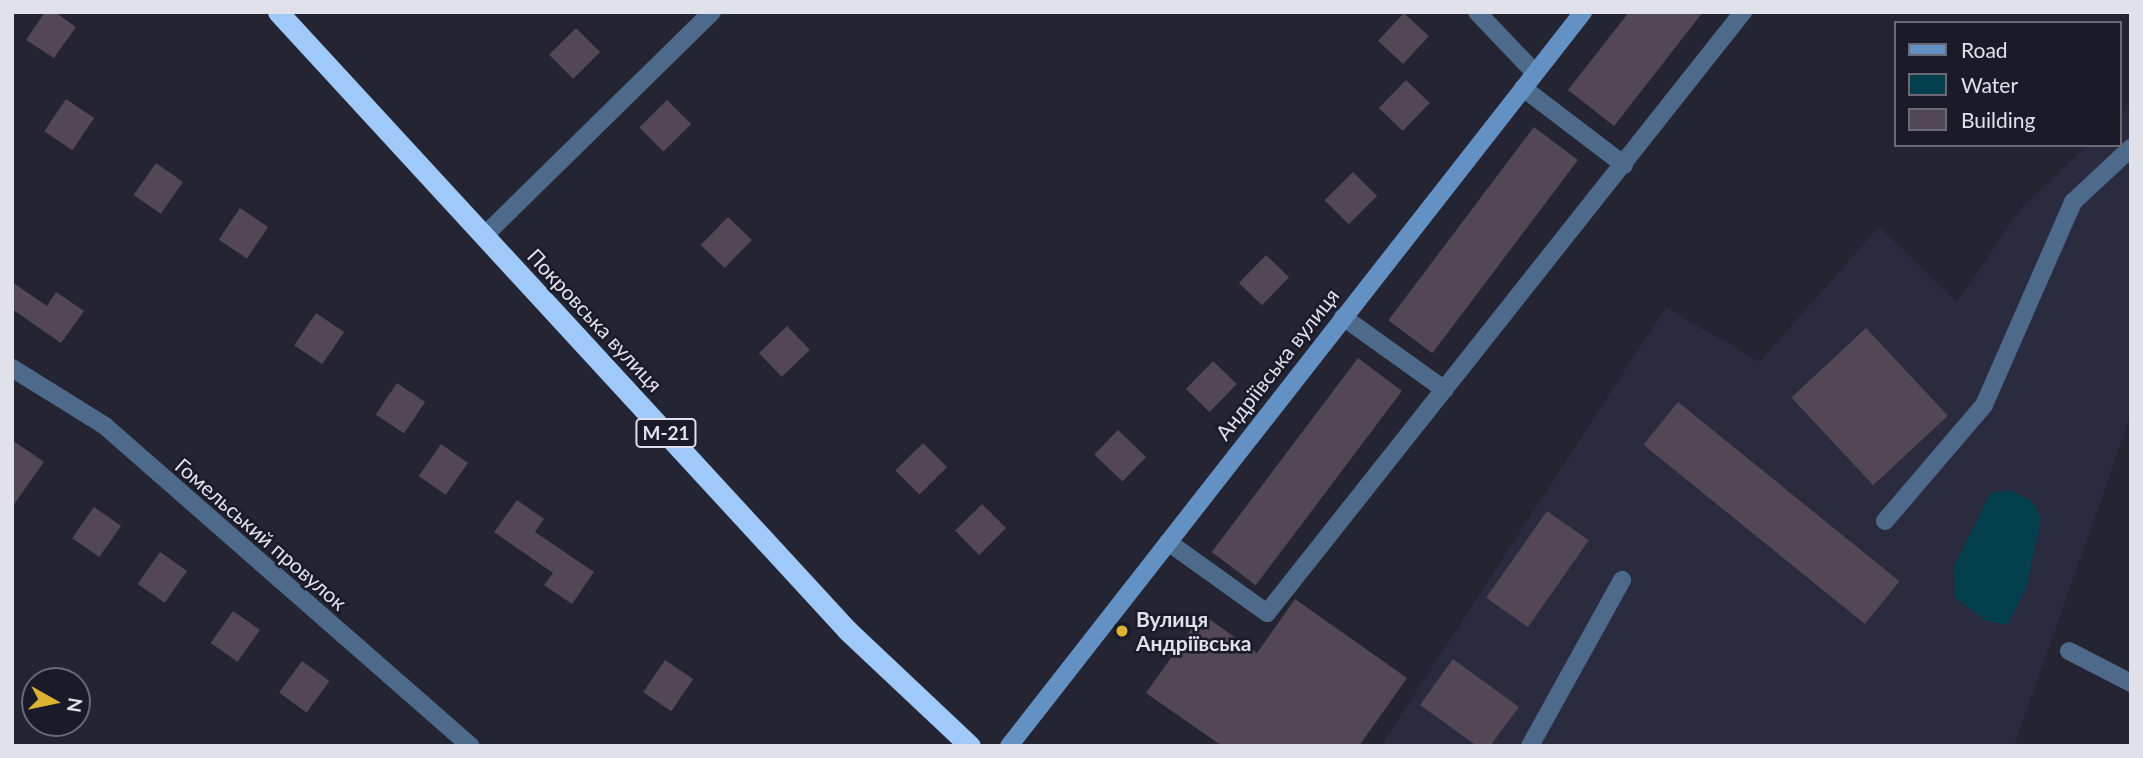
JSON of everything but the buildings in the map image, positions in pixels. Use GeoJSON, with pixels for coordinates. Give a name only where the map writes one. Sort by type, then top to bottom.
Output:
{"type":"FeatureCollection","features":[{"type":"Feature","properties":{"kind":"highway","name":"Покровська вулиця"},"geometry":{"type":"LineString","coordinates":[[278,12],[848,630],[970,746]]}},
{"type":"Feature","properties":{"kind":"street"},"geometry":{"type":"LineString","coordinates":[[484,236],[712,12]]}},
{"type":"Feature","properties":{"kind":"street"},"geometry":{"type":"LineString","coordinates":[[1477,12],[1535,73]]}},
{"type":"Feature","properties":{"kind":"street","name":"Андріївська вулиця"},"geometry":{"type":"LineString","coordinates":[[1009,746],[1583,12]]}},
{"type":"Feature","properties":{"kind":"street"},"geometry":{"type":"LineString","coordinates":[[1168,542],[1267,613],[1743,12]]}},
{"type":"Feature","properties":{"kind":"street"},"geometry":{"type":"LineString","coordinates":[[1523,88],[1624,164]]}},
{"type":"Feature","properties":{"kind":"street"},"geometry":{"type":"LineString","coordinates":[[1885,521],[1984,405],[2073,202],[2131,148]]}},
{"type":"Feature","properties":{"kind":"street"},"geometry":{"type":"LineString","coordinates":[[1343,317],[1445,390]]}},
{"type":"Feature","properties":{"kind":"street","name":"Гомельський провулок"},"geometry":{"type":"LineString","coordinates":[[12,368],[105,426],[471,746]]}},
{"type":"Feature","properties":{"kind":"street"},"geometry":{"type":"LineString","coordinates":[[1530,746],[1622,580]]}},
{"type":"Feature","properties":{"kind":"street"},"geometry":{"type":"LineString","coordinates":[[2069,651],[2131,683]]}},
{"type":"Feature","properties":{"kind":"shaded area"},"geometry":{"type":"Polygon","coordinates":[[[2131,106],[2131,415],[2014,746],[1381,746],[1666,307],[1759,362],[1879,227],[1957,302],[2022,207],[2086,147],[2122,147],[2122,114],[2131,106]]]}},
{"type":"Feature","properties":{"kind":"water"},"geometry":{"type":"Polygon","coordinates":[[[2010,490],[2032,501],[2041,519],[2026,589],[2007,625],[1984,620],[1955,597],[1954,566],[1991,493],[2010,490]]]}},
{"type":"Feature","properties":{"kind":"place","name":"Вулиця Андріївська"},"geometry":{"type":"Point","coordinates":[1122,631]}}]}
